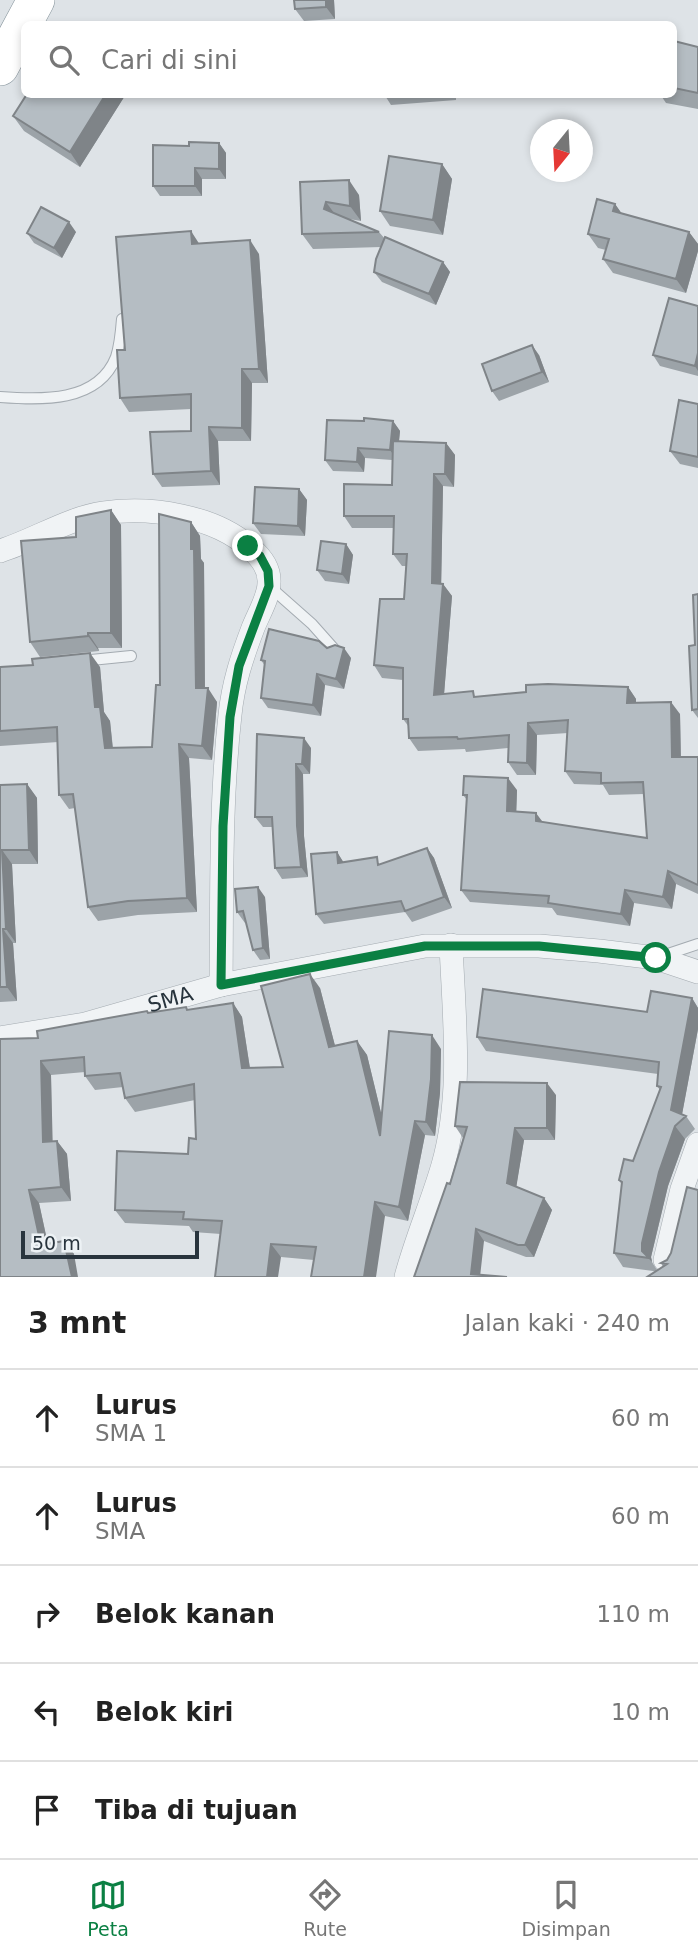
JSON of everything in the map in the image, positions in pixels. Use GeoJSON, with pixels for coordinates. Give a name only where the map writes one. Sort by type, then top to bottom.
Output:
{"type":"FeatureCollection","features":[{"type":"Feature","properties":{"kind":"highway"},"geometry":{"type":"LineString","coordinates":[[25,21],[37,0]]}},
{"type":"Feature","properties":{"kind":"highway"},"geometry":{"type":"LineString","coordinates":[[0,67],[21,29]]}},
{"type":"Feature","properties":{"kind":"street"},"geometry":{"type":"LineString","coordinates":[[0,551],[69,523],[104,513],[124,511],[170,514],[201,521],[234,534],[260,556],[268,571],[269,586],[239,666],[230,717],[223,826],[221,985]]}},
{"type":"Feature","properties":{"kind":"street"},"geometry":{"type":"LineString","coordinates":[[406,1277],[443,1164],[452,1113],[457,1059],[451,945]]}},
{"type":"Feature","properties":{"kind":"street","name":"SMA"},"geometry":{"type":"LineString","coordinates":[[0,1038],[85,1024],[221,985],[425,946],[539,946],[656,958],[698,972]]}},
{"type":"Feature","properties":{"kind":"street"},"geometry":{"type":"LineString","coordinates":[[665,1260],[682,1189],[698,1144]]}},
{"type":"Feature","properties":{"kind":"lane"},"geometry":{"type":"LineString","coordinates":[[0,397],[21,399],[65,396],[82,392],[100,382],[115,359],[122,320]]}},
{"type":"Feature","properties":{"kind":"lane"},"geometry":{"type":"LineString","coordinates":[[269,586],[312,624],[336,651]]}},
{"type":"Feature","properties":{"kind":"lane"},"geometry":{"type":"LineString","coordinates":[[67,662],[131,656]]}},
{"type":"Feature","properties":{"kind":"lane"},"geometry":{"type":"LineString","coordinates":[[656,958],[698,944]]}},
{"type":"Feature","properties":{"kind":"building"},"geometry":{"type":"Polygon","coordinates":[[[294,0],[326,0],[326,7],[295,9],[294,0]]]}},
{"type":"Feature","properties":{"kind":"building"},"geometry":{"type":"Polygon","coordinates":[[[677,42],[698,47],[698,93],[677,89],[677,42]]]}},
{"type":"Feature","properties":{"kind":"building"},"geometry":{"type":"Polygon","coordinates":[[[24,98],[104,98],[70,152],[13,116],[24,98]]]}},
{"type":"Feature","properties":{"kind":"building"},"geometry":{"type":"Polygon","coordinates":[[[189,142],[219,143],[219,169],[195,168],[195,186],[153,186],[153,145],[189,146],[189,142]]]}},
{"type":"Feature","properties":{"kind":"building"},"geometry":{"type":"Polygon","coordinates":[[[389,156],[442,164],[433,220],[380,211],[389,156]]]}},
{"type":"Feature","properties":{"kind":"building"},"geometry":{"type":"Polygon","coordinates":[[[349,180],[350,206],[326,202],[324,209],[379,232],[302,234],[300,182],[349,180]]]}},
{"type":"Feature","properties":{"kind":"building"},"geometry":{"type":"Polygon","coordinates":[[[597,199],[615,204],[613,211],[689,232],[676,279],[603,259],[609,239],[588,234],[597,199]]]}},
{"type":"Feature","properties":{"kind":"building"},"geometry":{"type":"Polygon","coordinates":[[[41,207],[69,222],[54,248],[27,233],[41,207]]]}},
{"type":"Feature","properties":{"kind":"building"},"geometry":{"type":"Polygon","coordinates":[[[191,231],[192,244],[250,240],[259,369],[242,369],[242,428],[209,427],[211,471],[153,474],[150,432],[191,431],[191,394],[120,398],[117,350],[125,350],[116,237],[191,231]]]}},
{"type":"Feature","properties":{"kind":"building"},"geometry":{"type":"Polygon","coordinates":[[[385,237],[443,262],[429,294],[374,272],[385,237]]]}},
{"type":"Feature","properties":{"kind":"building"},"geometry":{"type":"Polygon","coordinates":[[[669,298],[698,306],[698,353],[695,366],[653,355],[669,298]]]}},
{"type":"Feature","properties":{"kind":"building"},"geometry":{"type":"Polygon","coordinates":[[[532,345],[542,372],[492,391],[482,364],[532,345]]]}},
{"type":"Feature","properties":{"kind":"building"},"geometry":{"type":"Polygon","coordinates":[[[679,400],[698,404],[698,457],[670,451],[679,400]]]}},
{"type":"Feature","properties":{"kind":"building"},"geometry":{"type":"Polygon","coordinates":[[[364,418],[393,421],[390,450],[358,448],[357,462],[325,460],[327,420],[364,421],[364,418]]]}},
{"type":"Feature","properties":{"kind":"building"},"geometry":{"type":"Polygon","coordinates":[[[393,441],[446,443],[445,474],[434,474],[432,583],[443,584],[434,695],[473,691],[474,697],[526,692],[526,685],[548,684],[628,687],[627,703],[671,702],[672,757],[698,757],[698,885],[668,871],[663,897],[625,890],[621,914],[548,903],[549,896],[461,890],[467,795],[463,795],[464,776],[508,778],[507,811],[536,813],[536,821],[647,838],[643,782],[601,783],[601,773],[565,771],[568,720],[528,723],[527,763],[508,762],[509,735],[458,739],[409,738],[408,719],[403,719],[403,668],[374,665],[380,599],[404,599],[407,554],[393,554],[394,516],[344,516],[344,484],[392,485],[393,441]]]}},
{"type":"Feature","properties":{"kind":"building"},"geometry":{"type":"Polygon","coordinates":[[[255,487],[299,489],[298,526],[253,523],[255,487]]]}},
{"type":"Feature","properties":{"kind":"building"},"geometry":{"type":"Polygon","coordinates":[[[111,510],[111,633],[88,633],[88,636],[30,642],[21,541],[76,537],[76,517],[111,510]]]}},
{"type":"Feature","properties":{"kind":"building"},"geometry":{"type":"Polygon","coordinates":[[[159,514],[191,522],[191,549],[194,549],[196,688],[208,688],[202,746],[179,744],[187,898],[128,901],[88,907],[73,794],[59,795],[57,727],[0,731],[0,667],[33,665],[32,659],[90,653],[95,707],[100,707],[105,748],[152,747],[156,685],[160,685],[159,514]]]}},
{"type":"Feature","properties":{"kind":"building"},"geometry":{"type":"Polygon","coordinates":[[[321,541],[346,544],[342,574],[317,570],[321,541]]]}},
{"type":"Feature","properties":{"kind":"building"},"geometry":{"type":"Polygon","coordinates":[[[698,594],[698,709],[692,710],[689,646],[695,645],[693,595],[698,594]]]}},
{"type":"Feature","properties":{"kind":"building"},"geometry":{"type":"Polygon","coordinates":[[[269,629],[319,641],[327,648],[335,645],[344,648],[336,679],[317,674],[313,705],[261,698],[265,661],[261,660],[269,629]]]}},
{"type":"Feature","properties":{"kind":"building"},"geometry":{"type":"Polygon","coordinates":[[[257,734],[304,738],[302,764],[296,764],[301,867],[275,868],[272,817],[255,817],[257,734]]]}},
{"type":"Feature","properties":{"kind":"building"},"geometry":{"type":"Polygon","coordinates":[[[27,784],[29,850],[2,850],[7,987],[0,987],[0,785],[27,784]]]}},
{"type":"Feature","properties":{"kind":"building"},"geometry":{"type":"Polygon","coordinates":[[[427,848],[444,897],[405,911],[401,901],[316,914],[311,854],[337,852],[338,863],[377,857],[378,865],[427,848]]]}},
{"type":"Feature","properties":{"kind":"building"},"geometry":{"type":"Polygon","coordinates":[[[258,887],[263,948],[253,950],[243,911],[237,912],[235,889],[258,887]]]}},
{"type":"Feature","properties":{"kind":"building"},"geometry":{"type":"Polygon","coordinates":[[[310,974],[329,1047],[357,1041],[380,1136],[389,1031],[432,1035],[426,1122],[415,1121],[399,1207],[375,1202],[364,1277],[311,1277],[316,1247],[271,1244],[267,1277],[215,1277],[222,1221],[183,1219],[184,1212],[115,1210],[117,1151],[188,1154],[189,1138],[196,1139],[194,1084],[125,1098],[120,1073],[85,1076],[84,1057],[41,1061],[43,1142],[57,1141],[61,1187],[29,1190],[41,1245],[64,1241],[72,1277],[0,1277],[0,1039],[38,1038],[37,1031],[147,1011],[186,1007],[187,1010],[233,1003],[242,1068],[283,1067],[261,986],[310,974]]]}},
{"type":"Feature","properties":{"kind":"building"},"geometry":{"type":"Polygon","coordinates":[[[483,989],[647,1012],[651,991],[692,998],[671,1110],[686,1116],[675,1126],[659,1172],[642,1243],[642,1251],[649,1258],[614,1253],[622,1182],[619,1180],[624,1159],[633,1161],[661,1087],[657,1086],[659,1062],[477,1037],[483,989]]]}},
{"type":"Feature","properties":{"kind":"building"},"geometry":{"type":"Polygon","coordinates":[[[460,1082],[547,1083],[547,1128],[515,1128],[507,1183],[544,1198],[525,1245],[518,1245],[476,1229],[471,1274],[507,1277],[414,1277],[447,1183],[450,1184],[467,1127],[455,1126],[460,1082]]]}},
{"type":"Feature","properties":{"kind":"building"},"geometry":{"type":"Polygon","coordinates":[[[687,1187],[698,1190],[698,1277],[647,1277],[667,1264],[661,1263],[667,1260],[671,1253],[687,1187]]]}},
{"type":"Feature","properties":{"kind":"route"},"geometry":{"type":"LineString","coordinates":[[248,546],[260,556],[268,571],[269,586],[239,666],[233,691],[223,826],[221,985],[425,946],[539,946],[656,958]]}}]}
